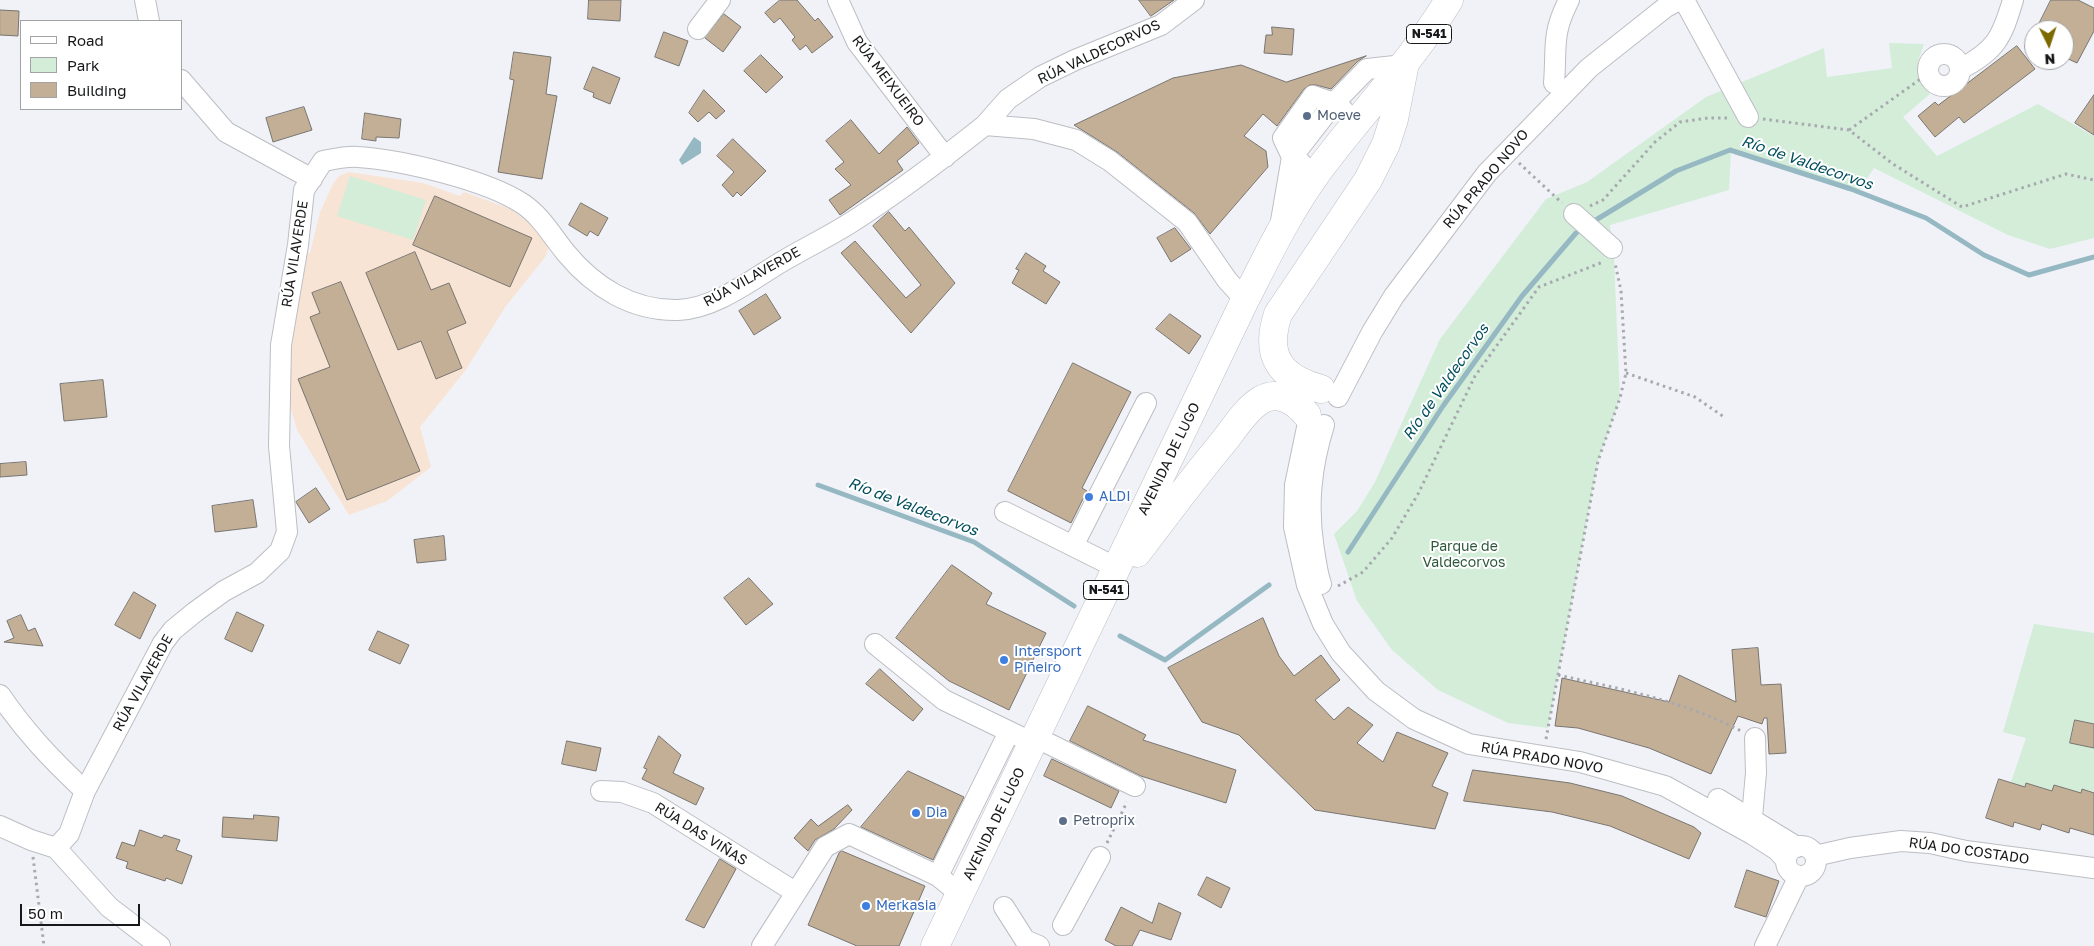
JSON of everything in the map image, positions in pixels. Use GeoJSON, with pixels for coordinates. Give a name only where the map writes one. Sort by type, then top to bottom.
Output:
{"type":"FeatureCollection","features":[{"type":"Feature","properties":{"kind":"highway","name":"AVENIDA DE LUGO"},"geometry":{"type":"LineString","coordinates":[[935,946],[960,894],[1026,737],[1100,602],[1278,235],[1316,175],[1428,36],[1449,0]]}},
{"type":"Feature","properties":{"kind":"highway"},"geometry":{"type":"LineString","coordinates":[[1329,392],[1302,384],[1285,372],[1272,348],[1274,326],[1278,314],[1368,180],[1386,144],[1394,120],[1404,65]]}},
{"type":"Feature","properties":{"kind":"highway"},"geometry":{"type":"LineString","coordinates":[[1100,602],[1186,488],[1244,416],[1261,400],[1277,396],[1300,406],[1314,419]]}},
{"type":"Feature","properties":{"kind":"street"},"geometry":{"type":"LineString","coordinates":[[145,0],[149,20]]}},
{"type":"Feature","properties":{"kind":"street"},"geometry":{"type":"LineString","coordinates":[[698,29],[720,0]]}},
{"type":"Feature","properties":{"kind":"street","name":"RÚA MEIXUEIRO"},"geometry":{"type":"LineString","coordinates":[[838,0],[857,42],[945,157]]}},
{"type":"Feature","properties":{"kind":"street","name":"RÚA VALDECORVOS"},"geometry":{"type":"LineString","coordinates":[[985,125],[1008,99],[1040,77],[1075,60],[1161,25],[1194,0]]}},
{"type":"Feature","properties":{"kind":"street"},"geometry":{"type":"LineString","coordinates":[[1554,83],[1555,37],[1560,18],[1569,0]]}},
{"type":"Feature","properties":{"kind":"street","name":"RÚA PRADO NOVO"},"geometry":{"type":"LineString","coordinates":[[1329,392],[1362,323],[1384,286],[1478,163],[1554,83],[1599,42],[1653,0]]}},
{"type":"Feature","properties":{"kind":"street","name":"RÚA PRADO NOVO"},"geometry":{"type":"LineString","coordinates":[[1329,392],[1372,332],[1394,296],[1459,207],[1506,152],[1589,68],[1644,24],[1679,0]]}},
{"type":"Feature","properties":{"kind":"street"},"geometry":{"type":"LineString","coordinates":[[1684,0],[1748,117]]}},
{"type":"Feature","properties":{"kind":"street"},"geometry":{"type":"LineString","coordinates":[[1929,73],[1931,61],[1942,54],[1956,59],[1960,69],[1988,52],[2005,29],[2013,0]]}},
{"type":"Feature","properties":{"kind":"street"},"geometry":{"type":"LineString","coordinates":[[1278,235],[1292,157],[1334,103],[1368,69],[1404,65]]}},
{"type":"Feature","properties":{"kind":"street"},"geometry":{"type":"LineString","coordinates":[[182,81],[226,132],[312,179]]}},
{"type":"Feature","properties":{"kind":"street"},"geometry":{"type":"LineString","coordinates":[[1334,103],[1358,122]]}},
{"type":"Feature","properties":{"kind":"street"},"geometry":{"type":"LineString","coordinates":[[985,125],[1034,129],[1076,140],[1110,161],[1187,222],[1227,280],[1245,300]]}},
{"type":"Feature","properties":{"kind":"street","name":"RÚA VILAVERDE"},"geometry":{"type":"LineString","coordinates":[[56,848],[69,834],[85,791],[164,643],[173,630],[224,591],[257,573],[280,551],[286,532],[279,446],[281,345],[298,245],[304,190],[323,161],[356,157],[434,170],[483,185],[523,204],[544,224],[566,253],[592,281],[605,290],[636,304],[678,310],[694,308],[749,282],[863,215],[945,157],[985,125]]}},
{"type":"Feature","properties":{"kind":"street"},"geometry":{"type":"LineString","coordinates":[[1292,157],[1316,175]]}},
{"type":"Feature","properties":{"kind":"street"},"geometry":{"type":"LineString","coordinates":[[1574,214],[1613,253]]}},
{"type":"Feature","properties":{"kind":"street"},"geometry":{"type":"LineString","coordinates":[[1315,391],[1329,392],[1341,405],[1339,416],[1330,424],[1314,419],[1306,404],[1308,398],[1315,391]]}},
{"type":"Feature","properties":{"kind":"street"},"geometry":{"type":"LineString","coordinates":[[1073,546],[1146,403]]}},
{"type":"Feature","properties":{"kind":"street","name":"RÚA PRADO NOVO"},"geometry":{"type":"LineString","coordinates":[[1314,419],[1316,451],[1310,485],[1310,521],[1319,578],[1332,615],[1350,643],[1383,680],[1420,707],[1477,734],[1584,748],[1670,773],[1751,826],[1777,850],[1792,854]]}},
{"type":"Feature","properties":{"kind":"street","name":"RÚA PRADO NOVO"},"geometry":{"type":"LineString","coordinates":[[1314,419],[1295,486],[1294,527],[1307,585],[1323,624],[1341,653],[1376,691],[1414,719],[1469,744],[1491,750],[1580,762],[1665,786],[1751,826]]}},
{"type":"Feature","properties":{"kind":"street"},"geometry":{"type":"LineString","coordinates":[[1005,512],[1117,568]]}},
{"type":"Feature","properties":{"kind":"street"},"geometry":{"type":"LineString","coordinates":[[875,644],[944,700],[1135,786]]}},
{"type":"Feature","properties":{"kind":"street"},"geometry":{"type":"LineString","coordinates":[[0,695],[20,724],[49,758],[85,791]]}},
{"type":"Feature","properties":{"kind":"street","name":"AVENIDA DE LUGO"},"geometry":{"type":"LineString","coordinates":[[938,876],[1026,737]]}},
{"type":"Feature","properties":{"kind":"street"},"geometry":{"type":"LineString","coordinates":[[1751,826],[1756,773],[1755,738]]}},
{"type":"Feature","properties":{"kind":"street","name":"RÚA DAS VIÑAS"},"geometry":{"type":"LineString","coordinates":[[601,791],[622,792],[653,803],[795,892]]}},
{"type":"Feature","properties":{"kind":"street"},"geometry":{"type":"LineString","coordinates":[[0,826],[31,840],[56,848],[109,907],[160,946]]}},
{"type":"Feature","properties":{"kind":"street"},"geometry":{"type":"LineString","coordinates":[[762,946],[825,847],[850,834],[938,876],[960,894]]}},
{"type":"Feature","properties":{"kind":"street","name":"RÚA DO COSTADO"},"geometry":{"type":"LineString","coordinates":[[1815,856],[1850,848],[1901,841],[1930,843],[1966,851],[2094,868]]}},
{"type":"Feature","properties":{"kind":"street"},"geometry":{"type":"LineString","coordinates":[[1765,946],[1799,876],[1813,870],[1816,861],[1810,849],[1792,854],[1788,868],[1799,876]]}},
{"type":"Feature","properties":{"kind":"street"},"geometry":{"type":"LineString","coordinates":[[1063,925],[1100,857]]}},
{"type":"Feature","properties":{"kind":"street"},"geometry":{"type":"LineString","coordinates":[[1004,907],[1025,940],[1038,946]]}},
{"type":"Feature","properties":{"kind":"path"},"geometry":{"type":"LineString","coordinates":[[1849,130],[1929,73]]}},
{"type":"Feature","properties":{"kind":"path"},"geometry":{"type":"LineString","coordinates":[[1506,152],[1574,214],[1603,200],[1655,142],[1680,122],[1708,118],[1748,117],[1849,130],[1893,164],[1962,207],[2066,174],[2094,180]]}},
{"type":"Feature","properties":{"kind":"path"},"geometry":{"type":"LineString","coordinates":[[1324,593],[1363,572],[1392,538],[1418,494],[1475,376],[1539,287],[1613,253],[1620,292],[1626,373],[1620,398],[1598,460],[1545,744]]}},
{"type":"Feature","properties":{"kind":"path"},"geometry":{"type":"LineString","coordinates":[[1626,373],[1695,397],[1724,417]]}},
{"type":"Feature","properties":{"kind":"path"},"geometry":{"type":"LineString","coordinates":[[1558,675],[1641,693],[1712,715],[1755,738]]}},
{"type":"Feature","properties":{"kind":"path"},"geometry":{"type":"LineString","coordinates":[[1100,857],[1135,786]]}},
{"type":"Feature","properties":{"kind":"path"},"geometry":{"type":"LineString","coordinates":[[31,840],[44,946]]}},
{"type":"Feature","properties":{"kind":"shaded area"},"geometry":{"type":"Polygon","coordinates":[[[349,172],[423,183],[460,196],[464,192],[511,209],[530,224],[549,246],[546,256],[506,306],[465,371],[420,427],[431,467],[387,501],[349,515],[297,430],[284,385],[298,293],[301,291],[300,280],[305,253],[310,253],[320,212],[333,184],[339,176],[349,172]]]}},
{"type":"Feature","properties":{"kind":"green space","name":"Parque de Valdecorvos"},"geometry":{"type":"Polygon","coordinates":[[[1889,43],[1924,44],[1918,61],[1919,78],[1930,94],[1903,117],[1937,156],[2038,104],[2094,136],[2094,238],[2050,249],[2008,235],[1874,168],[1858,192],[1731,150],[1729,190],[1610,225],[1614,258],[1620,398],[1598,461],[1548,728],[1508,723],[1438,690],[1392,650],[1357,601],[1334,534],[1357,511],[1375,482],[1440,339],[1546,199],[1587,182],[1706,97],[1824,48],[1827,77],[1892,68],[1889,43]]]}},
{"type":"Feature","properties":{"kind":"green space"},"geometry":{"type":"Polygon","coordinates":[[[350,176],[426,200],[413,240],[337,216],[350,176]]]}},
{"type":"Feature","properties":{"kind":"green space"},"geometry":{"type":"Polygon","coordinates":[[[2034,624],[2094,633],[2094,793],[2082,789],[2081,793],[2052,791],[2027,783],[2025,787],[2011,782],[2026,738],[2003,732],[2034,624]]]}},
{"type":"Feature","properties":{"kind":"water"},"geometry":{"type":"Polygon","coordinates":[[[694,137],[701,142],[701,153],[682,165],[679,160],[694,137]]]}},
{"type":"Feature","properties":{"kind":"building"},"geometry":{"type":"Polygon","coordinates":[[[589,0],[621,0],[620,21],[588,19],[589,0]]]}},
{"type":"Feature","properties":{"kind":"building"},"geometry":{"type":"Polygon","coordinates":[[[780,0],[797,0],[815,21],[818,18],[833,37],[812,53],[806,45],[800,50],[792,40],[795,37],[780,18],[774,23],[765,13],[780,0]]]}},
{"type":"Feature","properties":{"kind":"building"},"geometry":{"type":"Polygon","coordinates":[[[1139,0],[1174,0],[1151,16],[1139,0]]]}},
{"type":"Feature","properties":{"kind":"building"},"geometry":{"type":"Polygon","coordinates":[[[2051,0],[2078,0],[2094,8],[2094,31],[2077,63],[2074,62],[2074,20],[2041,20],[2051,0]]]}},
{"type":"Feature","properties":{"kind":"building"},"geometry":{"type":"Polygon","coordinates":[[[0,10],[19,11],[18,36],[0,35],[0,10]]]}},
{"type":"Feature","properties":{"kind":"building"},"geometry":{"type":"Polygon","coordinates":[[[724,14],[741,27],[723,52],[705,38],[724,14]]]}},
{"type":"Feature","properties":{"kind":"building"},"geometry":{"type":"Polygon","coordinates":[[[1272,27],[1294,29],[1292,55],[1264,53],[1266,35],[1272,35],[1272,27]]]}},
{"type":"Feature","properties":{"kind":"building"},"geometry":{"type":"Polygon","coordinates":[[[664,32],[688,41],[679,66],[655,57],[664,32]]]}},
{"type":"Feature","properties":{"kind":"building"},"geometry":{"type":"Polygon","coordinates":[[[2017,46],[2024,55],[2024,70],[2034,70],[1964,123],[1959,117],[1935,137],[1918,116],[1935,102],[1938,105],[2017,46]]]}},
{"type":"Feature","properties":{"kind":"building"},"geometry":{"type":"Polygon","coordinates":[[[514,52],[551,57],[546,94],[557,96],[542,179],[498,172],[514,80],[510,79],[514,52]]]}},
{"type":"Feature","properties":{"kind":"building"},"geometry":{"type":"Polygon","coordinates":[[[761,55],[783,77],[766,93],[744,71],[761,55]]]}},
{"type":"Feature","properties":{"kind":"building"},"geometry":{"type":"Polygon","coordinates":[[[1366,56],[1358,61],[1331,89],[1310,85],[1304,89],[1277,126],[1263,114],[1244,136],[1266,151],[1268,167],[1210,234],[1194,213],[1117,152],[1074,125],[1173,78],[1241,65],[1286,82],[1366,56]]]}},
{"type":"Feature","properties":{"kind":"building"},"geometry":{"type":"Polygon","coordinates":[[[593,67],[620,78],[610,104],[593,97],[594,93],[584,89],[593,67]]]}},
{"type":"Feature","properties":{"kind":"building"},"geometry":{"type":"Polygon","coordinates":[[[704,90],[725,111],[716,119],[709,112],[698,122],[689,113],[704,90]]]}},
{"type":"Feature","properties":{"kind":"building"},"geometry":{"type":"Polygon","coordinates":[[[2094,95],[2094,135],[2075,123],[2094,95]]]}},
{"type":"Feature","properties":{"kind":"building"},"geometry":{"type":"Polygon","coordinates":[[[304,107],[312,130],[273,142],[266,118],[304,107]]]}},
{"type":"Feature","properties":{"kind":"building"},"geometry":{"type":"Polygon","coordinates":[[[365,113],[401,119],[399,138],[376,137],[376,141],[362,139],[365,113]]]}},
{"type":"Feature","properties":{"kind":"building"},"geometry":{"type":"Polygon","coordinates":[[[851,120],[879,154],[907,127],[919,143],[897,161],[903,170],[840,215],[829,200],[851,185],[835,169],[844,162],[826,141],[851,120]]]}},
{"type":"Feature","properties":{"kind":"building"},"geometry":{"type":"Polygon","coordinates":[[[733,139],[766,171],[741,196],[737,192],[733,197],[722,185],[734,172],[717,156],[733,139]]]}},
{"type":"Feature","properties":{"kind":"building"},"geometry":{"type":"Polygon","coordinates":[[[435,196],[532,238],[510,287],[413,245],[435,196]]]}},
{"type":"Feature","properties":{"kind":"building"},"geometry":{"type":"Polygon","coordinates":[[[581,203],[608,218],[598,236],[590,231],[587,236],[569,225],[581,203]]]}},
{"type":"Feature","properties":{"kind":"building"},"geometry":{"type":"Polygon","coordinates":[[[889,212],[905,231],[909,227],[955,283],[911,333],[841,253],[855,241],[906,298],[921,285],[873,226],[889,212]]]}},
{"type":"Feature","properties":{"kind":"building"},"geometry":{"type":"Polygon","coordinates":[[[1175,228],[1191,249],[1171,262],[1157,238],[1175,228]]]}},
{"type":"Feature","properties":{"kind":"building"},"geometry":{"type":"Polygon","coordinates":[[[415,252],[431,290],[449,283],[466,323],[447,331],[462,368],[436,379],[421,341],[398,350],[366,273],[415,252]]]}},
{"type":"Feature","properties":{"kind":"building"},"geometry":{"type":"Polygon","coordinates":[[[1026,253],[1046,266],[1043,271],[1060,282],[1046,304],[1012,283],[1019,270],[1016,269],[1026,253]]]}},
{"type":"Feature","properties":{"kind":"building"},"geometry":{"type":"Polygon","coordinates":[[[341,282],[420,471],[347,500],[298,379],[330,367],[310,317],[320,313],[312,293],[341,282]]]}},
{"type":"Feature","properties":{"kind":"building"},"geometry":{"type":"Polygon","coordinates":[[[766,294],[781,318],[754,335],[739,311],[766,294]]]}},
{"type":"Feature","properties":{"kind":"building"},"geometry":{"type":"Polygon","coordinates":[[[1170,314],[1201,336],[1189,354],[1156,329],[1170,314]]]}},
{"type":"Feature","properties":{"kind":"building"},"geometry":{"type":"Polygon","coordinates":[[[1073,363],[1131,392],[1082,488],[1087,491],[1071,523],[1008,491],[1073,363]]]}},
{"type":"Feature","properties":{"kind":"building"},"geometry":{"type":"Polygon","coordinates":[[[103,380],[107,417],[64,421],[60,384],[103,380]]]}},
{"type":"Feature","properties":{"kind":"building"},"geometry":{"type":"Polygon","coordinates":[[[26,462],[27,475],[0,477],[0,464],[26,462]]]}},
{"type":"Feature","properties":{"kind":"building"},"geometry":{"type":"Polygon","coordinates":[[[316,488],[330,509],[309,523],[296,502],[316,488]]]}},
{"type":"Feature","properties":{"kind":"building"},"geometry":{"type":"Polygon","coordinates":[[[253,500],[257,527],[215,532],[212,506],[253,500]]]}},
{"type":"Feature","properties":{"kind":"building"},"geometry":{"type":"Polygon","coordinates":[[[444,536],[446,560],[417,563],[414,540],[444,536]]]}},
{"type":"Feature","properties":{"kind":"building"},"geometry":{"type":"Polygon","coordinates":[[[952,565],[992,593],[986,604],[1046,633],[1009,710],[949,681],[896,638],[952,565]]]}},
{"type":"Feature","properties":{"kind":"building"},"geometry":{"type":"Polygon","coordinates":[[[749,578],[773,604],[746,625],[724,598],[749,578]]]}},
{"type":"Feature","properties":{"kind":"building"},"geometry":{"type":"Polygon","coordinates":[[[134,592],[156,605],[140,639],[115,625],[134,592]]]}},
{"type":"Feature","properties":{"kind":"building"},"geometry":{"type":"Polygon","coordinates":[[[237,612],[264,625],[252,652],[225,639],[237,612]]]}},
{"type":"Feature","properties":{"kind":"building"},"geometry":{"type":"Polygon","coordinates":[[[21,615],[28,631],[35,628],[43,646],[4,642],[14,638],[7,621],[21,615]]]}},
{"type":"Feature","properties":{"kind":"building"},"geometry":{"type":"Polygon","coordinates":[[[1263,618],[1279,656],[1294,676],[1321,655],[1340,680],[1315,700],[1334,720],[1348,707],[1373,725],[1357,743],[1383,762],[1397,732],[1448,753],[1432,786],[1448,793],[1435,829],[1315,810],[1239,735],[1202,722],[1168,668],[1263,618]]]}},
{"type":"Feature","properties":{"kind":"building"},"geometry":{"type":"Polygon","coordinates":[[[378,631],[409,645],[400,664],[369,650],[378,631]]]}},
{"type":"Feature","properties":{"kind":"building"},"geometry":{"type":"Polygon","coordinates":[[[1758,648],[1761,685],[1781,684],[1786,753],[1769,754],[1767,718],[1764,718],[1762,724],[1738,716],[1711,774],[1649,748],[1578,728],[1555,726],[1562,678],[1669,702],[1679,675],[1736,702],[1732,650],[1758,648]]]}},
{"type":"Feature","properties":{"kind":"building"},"geometry":{"type":"Polygon","coordinates":[[[880,669],[923,709],[913,721],[866,684],[880,669]]]}},
{"type":"Feature","properties":{"kind":"building"},"geometry":{"type":"Polygon","coordinates":[[[1088,706],[1146,735],[1143,740],[1236,770],[1226,803],[1141,776],[1070,741],[1088,706]]]}},
{"type":"Feature","properties":{"kind":"building"},"geometry":{"type":"Polygon","coordinates":[[[2075,720],[2094,724],[2094,748],[2070,743],[2075,720]]]}},
{"type":"Feature","properties":{"kind":"building"},"geometry":{"type":"Polygon","coordinates":[[[659,736],[681,755],[673,773],[704,788],[696,805],[642,779],[647,769],[644,768],[659,736]]]}},
{"type":"Feature","properties":{"kind":"building"},"geometry":{"type":"Polygon","coordinates":[[[567,741],[601,748],[596,771],[562,764],[567,741]]]}},
{"type":"Feature","properties":{"kind":"building"},"geometry":{"type":"Polygon","coordinates":[[[1052,759],[1119,791],[1111,808],[1044,776],[1052,759]]]}},
{"type":"Feature","properties":{"kind":"building"},"geometry":{"type":"Polygon","coordinates":[[[1473,770],[1570,783],[1622,796],[1694,827],[1701,833],[1689,859],[1610,826],[1552,812],[1464,801],[1473,770]]]}},
{"type":"Feature","properties":{"kind":"building","name":"Dia"},"geometry":{"type":"Polygon","coordinates":[[[908,771],[964,797],[933,860],[861,827],[908,771]]]}},
{"type":"Feature","properties":{"kind":"building"},"geometry":{"type":"Polygon","coordinates":[[[1999,779],[2025,787],[2026,783],[2052,791],[2054,785],[2081,793],[2082,789],[2094,793],[2094,835],[2070,828],[2069,833],[2042,824],[2040,830],[2014,822],[2013,827],[1986,818],[1999,779]]]}},
{"type":"Feature","properties":{"kind":"building"},"geometry":{"type":"Polygon","coordinates":[[[848,805],[852,810],[834,829],[815,840],[808,851],[794,838],[811,819],[818,826],[848,805]]]}},
{"type":"Feature","properties":{"kind":"building"},"geometry":{"type":"Polygon","coordinates":[[[254,815],[279,817],[277,841],[222,837],[223,817],[253,819],[254,815]]]}},
{"type":"Feature","properties":{"kind":"building"},"geometry":{"type":"Polygon","coordinates":[[[140,830],[162,838],[164,835],[180,840],[176,850],[192,856],[182,884],[166,878],[165,881],[126,868],[128,862],[116,858],[122,842],[134,846],[140,830]]]}},
{"type":"Feature","properties":{"kind":"building","name":"Merkasia"},"geometry":{"type":"Polygon","coordinates":[[[842,851],[925,886],[899,946],[857,946],[808,925],[839,853],[842,851]]]}},
{"type":"Feature","properties":{"kind":"building"},"geometry":{"type":"Polygon","coordinates":[[[720,859],[736,869],[704,928],[686,920],[720,859]]]}},
{"type":"Feature","properties":{"kind":"building"},"geometry":{"type":"Polygon","coordinates":[[[1747,870],[1779,881],[1766,917],[1735,907],[1747,870]]]}},
{"type":"Feature","properties":{"kind":"building"},"geometry":{"type":"Polygon","coordinates":[[[1207,877],[1230,888],[1221,908],[1198,895],[1207,877]]]}},
{"type":"Feature","properties":{"kind":"building"},"geometry":{"type":"Polygon","coordinates":[[[1159,903],[1181,913],[1171,940],[1140,930],[1132,946],[1116,946],[1105,940],[1121,907],[1152,923],[1159,903]]]}},
{"type":"Feature","properties":{"kind":"waterway","name":"Río de Valdecorvos"},"geometry":{"type":"LineString","coordinates":[[1591,223],[1676,171],[1730,150],[1851,189],[1926,218],[1984,255],[2029,275],[2094,257]]}},
{"type":"Feature","properties":{"kind":"waterway","name":"Río de Valdecorvos"},"geometry":{"type":"LineString","coordinates":[[1348,552],[1443,406],[1522,296],[1576,233],[1584,228]]}},
{"type":"Feature","properties":{"kind":"waterway","name":"Río de Valdecorvos"},"geometry":{"type":"LineString","coordinates":[[818,485],[974,542],[1074,606]]}},
{"type":"Feature","properties":{"kind":"waterway","name":"Río de Valdecorvos"},"geometry":{"type":"LineString","coordinates":[[1120,636],[1165,660],[1269,585]]}},
{"type":"Feature","properties":{"kind":"place","name":"Moeve"},"geometry":{"type":"Point","coordinates":[1307,116]}},
{"type":"Feature","properties":{"kind":"place","name":"ALDI"},"geometry":{"type":"Point","coordinates":[1089,497]}},
{"type":"Feature","properties":{"kind":"place","name":"Intersport Piñeiro"},"geometry":{"type":"Point","coordinates":[1004,660]}},
{"type":"Feature","properties":{"kind":"place","name":"Dia"},"geometry":{"type":"Point","coordinates":[916,813]}},
{"type":"Feature","properties":{"kind":"place","name":"Petroprix"},"geometry":{"type":"Point","coordinates":[1063,821]}},
{"type":"Feature","properties":{"kind":"place","name":"Merkasia"},"geometry":{"type":"Point","coordinates":[866,906]}}]}
